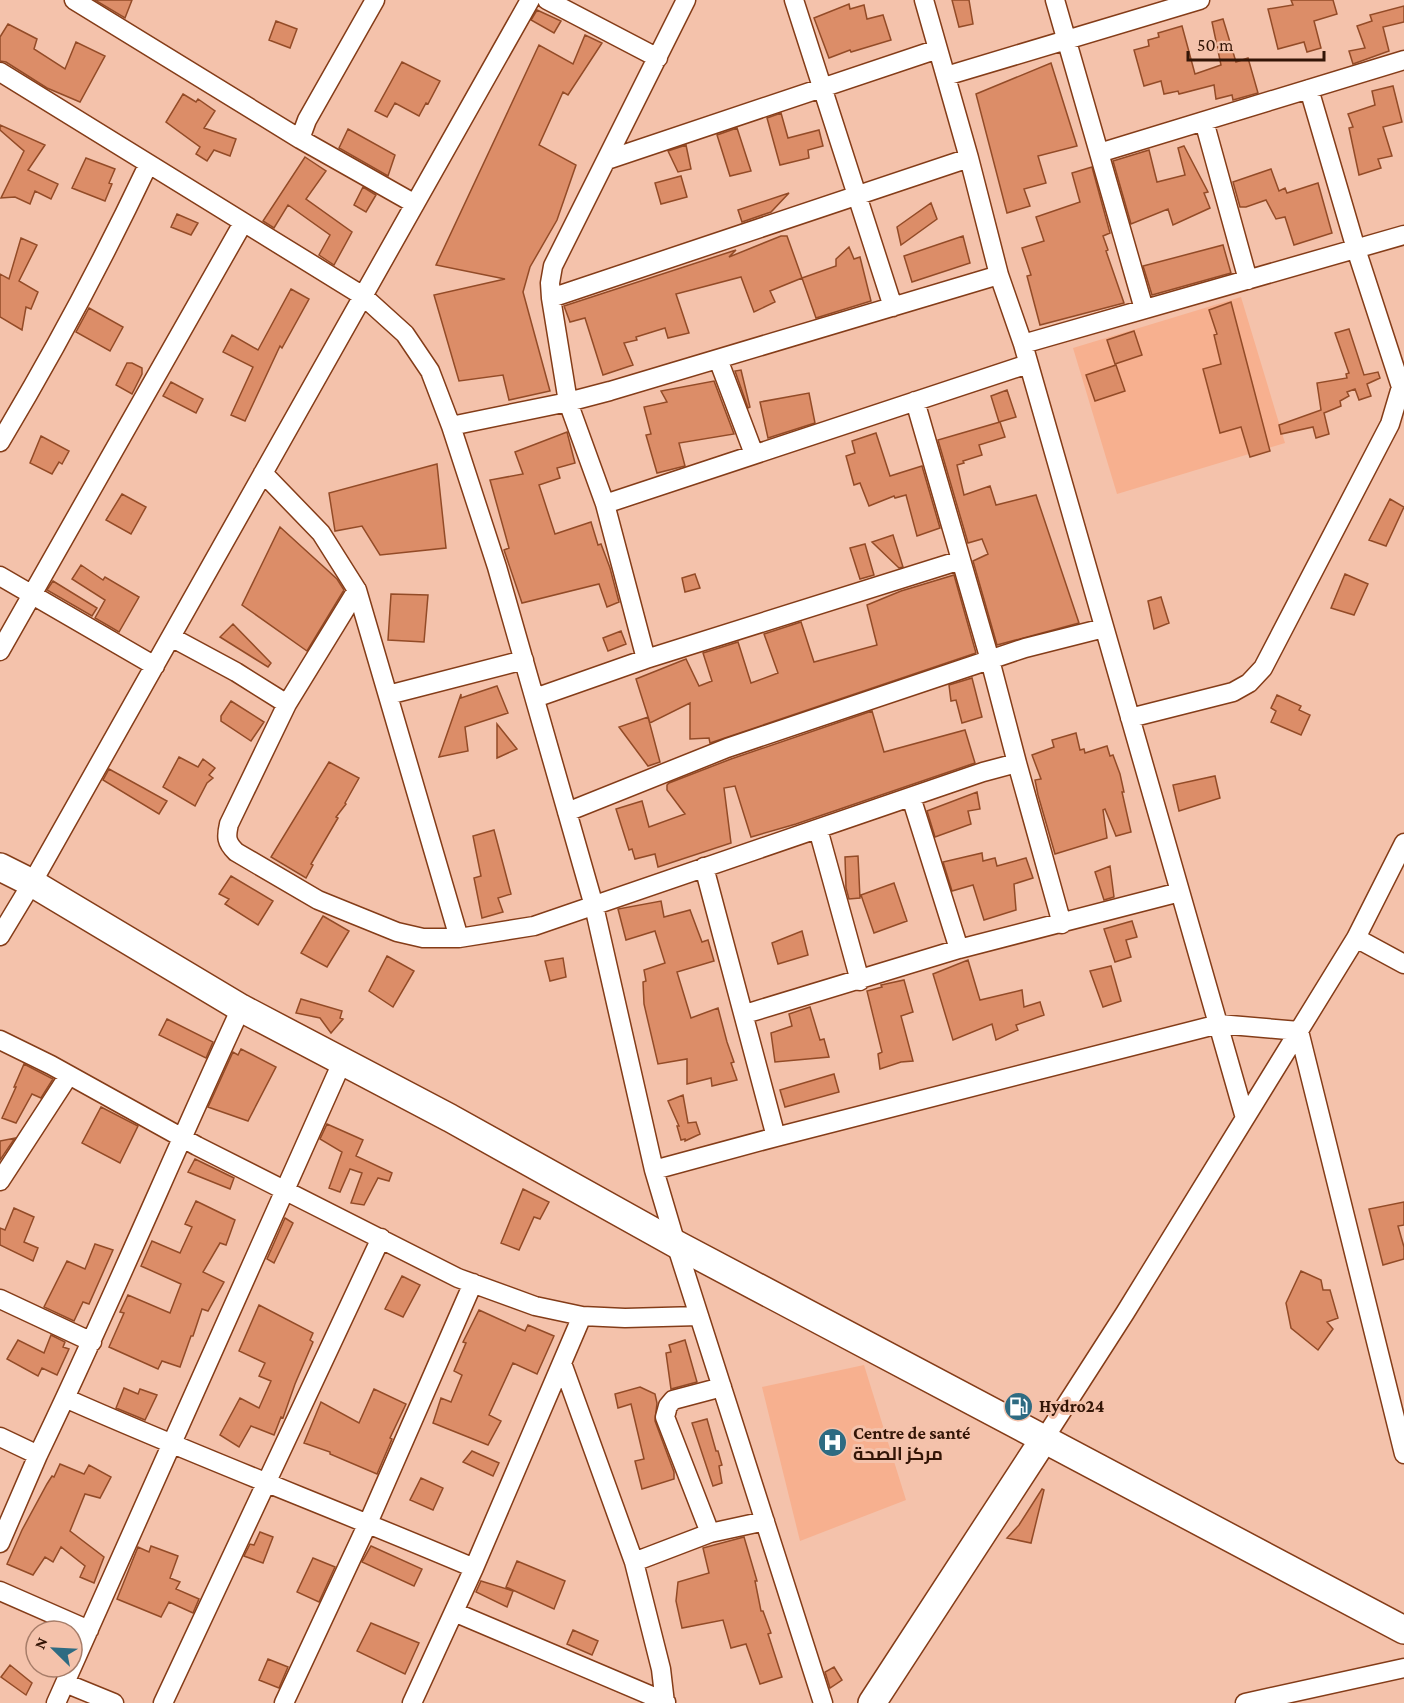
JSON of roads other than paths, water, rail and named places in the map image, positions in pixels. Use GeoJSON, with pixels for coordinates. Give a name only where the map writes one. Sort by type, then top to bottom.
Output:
{"type":"FeatureCollection","features":[{"type":"Feature","properties":{"kind":"street"},"geometry":{"type":"LineString","coordinates":[[74,0],[300,139],[415,204]]}},
{"type":"Feature","properties":{"kind":"street"},"geometry":{"type":"LineString","coordinates":[[300,139],[307,120],[375,0]]}},
{"type":"Feature","properties":{"kind":"street"},"geometry":{"type":"LineString","coordinates":[[0,936],[32,884],[530,0]]}},
{"type":"Feature","properties":{"kind":"street"},"geometry":{"type":"LineString","coordinates":[[547,0],[658,58]]}},
{"type":"Feature","properties":{"kind":"street"},"geometry":{"type":"LineString","coordinates":[[646,659],[605,504],[568,402],[550,283],[554,266],[686,0]]}},
{"type":"Feature","properties":{"kind":"street"},"geometry":{"type":"LineString","coordinates":[[794,0],[893,307]]}},
{"type":"Feature","properties":{"kind":"street"},"geometry":{"type":"LineString","coordinates":[[924,0],[969,158],[999,275],[1023,344],[1245,1118]]}},
{"type":"Feature","properties":{"kind":"street"},"geometry":{"type":"LineString","coordinates":[[1054,0],[1144,309]]}},
{"type":"Feature","properties":{"kind":"street"},"geometry":{"type":"LineString","coordinates":[[946,76],[1200,0]]}},
{"type":"Feature","properties":{"kind":"street"},"geometry":{"type":"LineString","coordinates":[[607,160],[938,49]]}},
{"type":"Feature","properties":{"kind":"street"},"geometry":{"type":"LineString","coordinates":[[1099,153],[1404,60]]}},
{"type":"Feature","properties":{"kind":"street"},"geometry":{"type":"LineString","coordinates":[[0,72],[363,296],[405,334],[429,371],[451,426],[497,567],[594,906],[654,1170],[823,1703]]}},
{"type":"Feature","properties":{"kind":"street"},"geometry":{"type":"LineString","coordinates":[[1130,718],[1233,692],[1249,683],[1263,668],[1390,424],[1401,387],[1356,249],[1309,89]]}},
{"type":"Feature","properties":{"kind":"street"},"geometry":{"type":"LineString","coordinates":[[1204,121],[1248,280]]}},
{"type":"Feature","properties":{"kind":"street"},"geometry":{"type":"LineString","coordinates":[[551,298],[969,158]]}},
{"type":"Feature","properties":{"kind":"street"},"geometry":{"type":"LineString","coordinates":[[0,442],[32,390],[104,256],[148,165]]}},
{"type":"Feature","properties":{"kind":"street"},"geometry":{"type":"LineString","coordinates":[[0,651],[243,224]]}},
{"type":"Feature","properties":{"kind":"street"},"geometry":{"type":"LineString","coordinates":[[1023,344],[1404,236]]}},
{"type":"Feature","properties":{"kind":"street"},"geometry":{"type":"LineString","coordinates":[[451,426],[568,402],[999,275]]}},
{"type":"Feature","properties":{"kind":"street"},"geometry":{"type":"LineString","coordinates":[[718,359],[754,454]]}},
{"type":"Feature","properties":{"kind":"street"},"geometry":{"type":"LineString","coordinates":[[605,504],[1028,364]]}},
{"type":"Feature","properties":{"kind":"street"},"geometry":{"type":"LineString","coordinates":[[915,401],[990,660],[1062,924]]}},
{"type":"Feature","properties":{"kind":"street"},"geometry":{"type":"LineString","coordinates":[[263,473],[321,533],[357,590],[459,938]]}},
{"type":"Feature","properties":{"kind":"street"},"geometry":{"type":"LineString","coordinates":[[535,698],[646,659],[961,560]]}},
{"type":"Feature","properties":{"kind":"street"},"geometry":{"type":"LineString","coordinates":[[0,576],[154,666]]}},
{"type":"Feature","properties":{"kind":"street"},"geometry":{"type":"LineString","coordinates":[[357,590],[287,704],[229,824],[226,837],[228,844],[236,852],[318,900],[397,932],[423,938],[459,938],[534,926],[983,772],[1017,763]]}},
{"type":"Feature","properties":{"kind":"street"},"geometry":{"type":"LineString","coordinates":[[567,812],[727,748],[1025,648],[1104,628]]}},
{"type":"Feature","properties":{"kind":"street"},"geometry":{"type":"LineString","coordinates":[[171,637],[236,672],[287,704]]}},
{"type":"Feature","properties":{"kind":"street"},"geometry":{"type":"LineString","coordinates":[[388,695],[524,660]]}},
{"type":"Feature","properties":{"kind":"street"},"geometry":{"type":"LineString","coordinates":[[910,797],[959,949]]}},
{"type":"Feature","properties":{"kind":"street"},"geometry":{"type":"LineString","coordinates":[[818,829],[860,981]]}},
{"type":"Feature","properties":{"kind":"street"},"geometry":{"type":"LineString","coordinates":[[872,1703],[1125,1313],[1356,938],[1404,843]]}},
{"type":"Feature","properties":{"kind":"street"},"geometry":{"type":"LineString","coordinates":[[0,867],[241,1008],[450,1118],[676,1244],[1404,1630]]}},
{"type":"Feature","properties":{"kind":"street"},"geometry":{"type":"LineString","coordinates":[[704,867],[776,1137]]}},
{"type":"Feature","properties":{"kind":"street"},"geometry":{"type":"LineString","coordinates":[[745,1014],[860,981],[959,949],[1180,892]]}},
{"type":"Feature","properties":{"kind":"street"},"geometry":{"type":"LineString","coordinates":[[1356,938],[1404,964]]}},
{"type":"Feature","properties":{"kind":"street"},"geometry":{"type":"LineString","coordinates":[[0,1543],[241,1008]]}},
{"type":"Feature","properties":{"kind":"street"},"geometry":{"type":"LineString","coordinates":[[654,1170],[1219,1024],[1299,1031]]}},
{"type":"Feature","properties":{"kind":"street"},"geometry":{"type":"LineString","coordinates":[[1299,1031],[1404,1454]]}},
{"type":"Feature","properties":{"kind":"street"},"geometry":{"type":"LineString","coordinates":[[0,1040],[181,1137],[458,1278],[535,1306],[582,1316],[625,1318],[699,1316]]}},
{"type":"Feature","properties":{"kind":"street"},"geometry":{"type":"LineString","coordinates":[[56,1703],[343,1060]]}},
{"type":"Feature","properties":{"kind":"street"},"geometry":{"type":"LineString","coordinates":[[0,1181],[69,1075]]}},
{"type":"Feature","properties":{"kind":"street"},"geometry":{"type":"LineString","coordinates":[[163,1703],[381,1238]]}},
{"type":"Feature","properties":{"kind":"street"},"geometry":{"type":"LineString","coordinates":[[284,1703],[368,1523],[473,1283]]}},
{"type":"Feature","properties":{"kind":"street"},"geometry":{"type":"LineString","coordinates":[[0,1299],[92,1342]]}},
{"type":"Feature","properties":{"kind":"street"},"geometry":{"type":"LineString","coordinates":[[412,1703],[474,1568],[582,1316]]}},
{"type":"Feature","properties":{"kind":"street"},"geometry":{"type":"LineString","coordinates":[[454,1612],[666,1702],[662,1669],[634,1562],[562,1363]]}},
{"type":"Feature","properties":{"kind":"street"},"geometry":{"type":"LineString","coordinates":[[710,1533],[665,1417],[668,1406],[673,1400],[722,1387]]}},
{"type":"Feature","properties":{"kind":"street"},"geometry":{"type":"LineString","coordinates":[[65,1398],[474,1568]]}},
{"type":"Feature","properties":{"kind":"street"},"geometry":{"type":"LineString","coordinates":[[0,1437],[38,1455]]}},
{"type":"Feature","properties":{"kind":"street"},"geometry":{"type":"LineString","coordinates":[[634,1562],[710,1533],[765,1521]]}},
{"type":"Feature","properties":{"kind":"street"},"geometry":{"type":"LineString","coordinates":[[0,1591],[89,1630]]}},
{"type":"Feature","properties":{"kind":"street"},"geometry":{"type":"LineString","coordinates":[[1245,1703],[1404,1668]]}},
{"type":"Feature","properties":{"kind":"street"},"geometry":{"type":"LineString","coordinates":[[65,1683],[114,1703]]}},
{"type":"Feature","properties":{"kind":"place","name":"Hydro24"},"geometry":{"type":"Point","coordinates":[1018,1406]}},
{"type":"Feature","properties":{"kind":"place","name":"Centre de santé مركز الصحة"},"geometry":{"type":"Point","coordinates":[832,1443]}}]}
